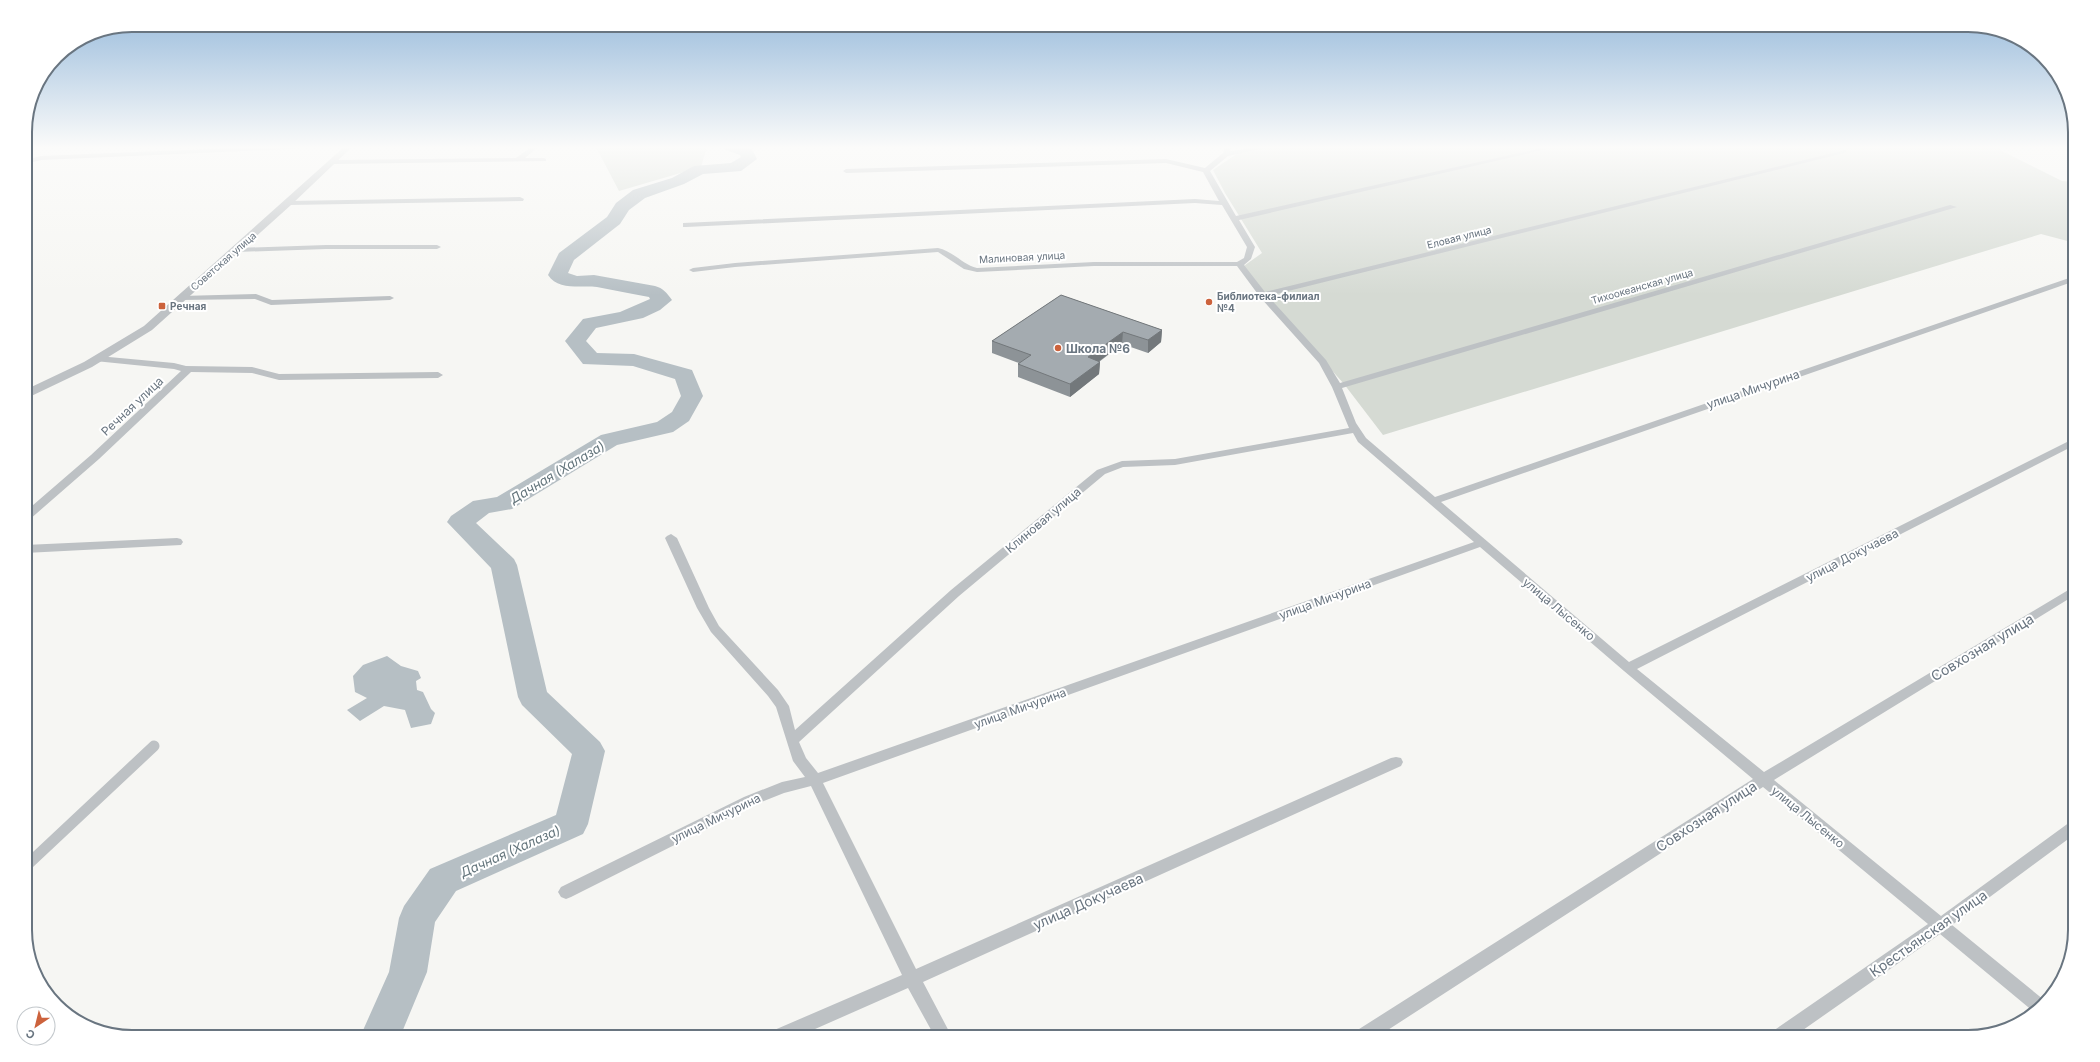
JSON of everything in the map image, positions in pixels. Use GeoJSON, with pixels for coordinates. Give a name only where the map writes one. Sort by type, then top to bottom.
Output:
{"type":"FeatureCollection","features":[{"type":"Feature","properties":{"kind":"street","name":"Советская улица"},"geometry":{"type":"LineString","coordinates":[[32,391],[126,344],[148,328],[295,197]]}},
{"type":"Feature","properties":{"kind":"street"},"geometry":{"type":"LineString","coordinates":[[1220,197],[1235,219],[1251,247],[1247,259],[1239,264]]}},
{"type":"Feature","properties":{"kind":"street"},"geometry":{"type":"LineString","coordinates":[[1235,219],[1334,197]]}},
{"type":"Feature","properties":{"kind":"street","name":"Еловая улица"},"geometry":{"type":"LineString","coordinates":[[1263,295],[1664,197]]}},
{"type":"Feature","properties":{"kind":"street"},"geometry":{"type":"LineString","coordinates":[[288,203],[520,200]]}},
{"type":"Feature","properties":{"kind":"street"},"geometry":{"type":"LineString","coordinates":[[686,225],[1187,201],[1223,203]]}},
{"type":"Feature","properties":{"kind":"street","name":"Тихоокеанская улица"},"geometry":{"type":"LineString","coordinates":[[1337,387],[1953,207]]}},
{"type":"Feature","properties":{"kind":"street"},"geometry":{"type":"LineString","coordinates":[[236,250],[326,247],[438,247]]}},
{"type":"Feature","properties":{"kind":"street","name":"Малиновая улица"},"geometry":{"type":"LineString","coordinates":[[693,270],[735,265],[938,250],[946,252],[969,270],[1102,264],[1239,264]]}},
{"type":"Feature","properties":{"kind":"street","name":"улица Лысенко"},"geometry":{"type":"LineString","coordinates":[[1239,264],[1263,295],[1323,362],[1337,387],[1355,430],[1362,440],[1628,668],[1762,780],[2036,1003]]}},
{"type":"Feature","properties":{"kind":"street","name":"улица Мичурина"},"geometry":{"type":"LineString","coordinates":[[1432,501],[2068,280]]}},
{"type":"Feature","properties":{"kind":"street"},"geometry":{"type":"LineString","coordinates":[[181,298],[256,296],[271,303],[390,298]]}},
{"type":"Feature","properties":{"kind":"street","name":"Речная улица"},"geometry":{"type":"LineString","coordinates":[[32,512],[178,381],[186,372],[186,369],[174,366],[98,359]]}},
{"type":"Feature","properties":{"kind":"street"},"geometry":{"type":"LineString","coordinates":[[186,369],[252,370],[279,377],[438,376]]}},
{"type":"Feature","properties":{"kind":"street","name":"Клиновая улица"},"geometry":{"type":"LineString","coordinates":[[792,741],[955,594],[1101,472],[1116,464],[1132,462],[1173,462],[1355,430]]}},
{"type":"Feature","properties":{"kind":"street","name":"улица Докучаева"},"geometry":{"type":"LineString","coordinates":[[1628,668],[2068,445]]}},
{"type":"Feature","properties":{"kind":"street"},"geometry":{"type":"LineString","coordinates":[[671,538],[703,608],[715,629],[773,693],[782,706],[792,741],[800,761],[815,780],[912,979],[940,1030]]}},
{"type":"Feature","properties":{"kind":"street"},"geometry":{"type":"LineString","coordinates":[[32,549],[177,542]]}},
{"type":"Feature","properties":{"kind":"street","name":"улица Мичурина"},"geometry":{"type":"LineString","coordinates":[[566,892],[748,801],[782,788],[815,780],[1482,543]]}},
{"type":"Feature","properties":{"kind":"street","name":"Совхозная улица"},"geometry":{"type":"LineString","coordinates":[[1373,1030],[1762,780],[2068,594]]}},
{"type":"Feature","properties":{"kind":"street"},"geometry":{"type":"LineString","coordinates":[[32,860],[154,746]]}},
{"type":"Feature","properties":{"kind":"street","name":"улица Докучаева"},"geometry":{"type":"LineString","coordinates":[[794,1030],[912,979],[1396,762]]}},
{"type":"Feature","properties":{"kind":"street","name":"Крестьянская улица"},"geometry":{"type":"LineString","coordinates":[[1789,1030],[1940,925],[2068,831]]}},
{"type":"Feature","properties":{"kind":"shaded area"},"geometry":{"type":"Polygon","coordinates":[[[1227,197],[2068,197],[2068,241],[2041,234],[1383,435],[1344,384],[1241,268],[1262,253],[1227,197]]]}},
{"type":"Feature","properties":{"kind":"shaded area"},"geometry":{"type":"Polygon","coordinates":[[[387,656],[401,666],[418,671],[421,678],[416,681],[417,690],[423,692],[431,709],[435,713],[431,724],[411,728],[405,710],[384,706],[360,721],[347,710],[367,698],[355,692],[353,676],[363,665],[387,656]]]}},
{"type":"Feature","properties":{"kind":"building","name":"Школа №6"},"geometry":{"type":"Polygon","coordinates":[[[1061,295],[1162,330],[1148,340],[1123,332],[1088,357],[1100,362],[1070,384],[1018,364],[1031,355],[992,341],[1061,295]]]}},
{"type":"Feature","properties":{"kind":"waterway","name":"Дачная (Халаза)"},"geometry":{"type":"LineString","coordinates":[[383,1030],[408,972],[417,918],[443,880],[571,824],[589,751],[533,697],[504,565],[460,522],[482,506],[503,504],[527,491],[609,440],[665,427],[681,416],[692,396],[684,375],[634,360],[591,359],[575,341],[590,323],[636,314],[662,300],[655,292],[594,281],[575,282],[557,275],[566,257],[614,220],[622,207],[636,197]]}},
{"type":"Feature","properties":{"kind":"place","name":"Библиотека-филиал №4"},"geometry":{"type":"Point","coordinates":[1209,302]}},
{"type":"Feature","properties":{"kind":"place","name":"Речная"},"geometry":{"type":"Point","coordinates":[162,306]}},
{"type":"Feature","properties":{"kind":"place","name":"Школа №6"},"geometry":{"type":"Point","coordinates":[1058,348]}}]}
